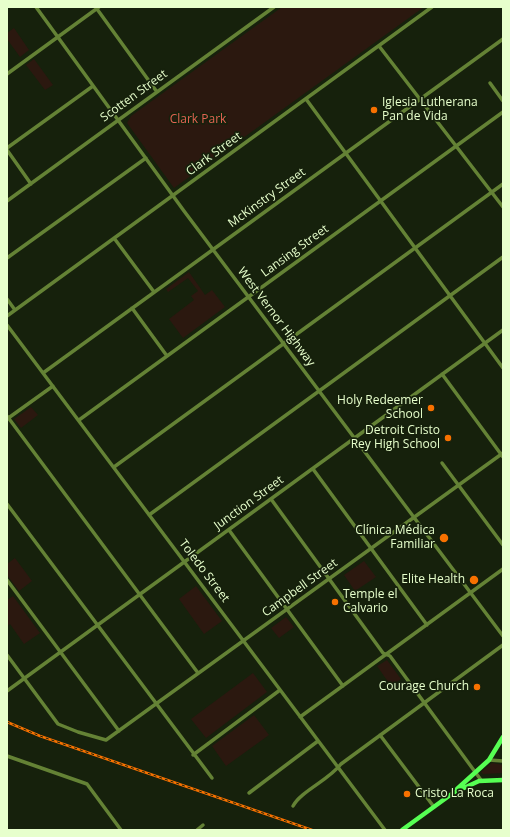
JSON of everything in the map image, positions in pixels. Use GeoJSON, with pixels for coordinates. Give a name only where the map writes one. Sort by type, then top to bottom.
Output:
{"type":"FeatureCollection","features":[{"type":"Feature","properties":{"kind":"main road"},"geometry":{"type":"LineString","coordinates":[[402,830],[453,793],[476,772],[489,760],[503,737]]}},
{"type":"Feature","properties":{"kind":"main road"},"geometry":{"type":"LineString","coordinates":[[453,793],[481,780],[503,780]]}},
{"type":"Feature","properties":{"kind":"street","name":"West Vernor Highway"},"geometry":{"type":"LineString","coordinates":[[36,7],[173,196],[503,636]]}},
{"type":"Feature","properties":{"kind":"street","name":"Scotten Street"},"geometry":{"type":"LineString","coordinates":[[7,201],[274,7]]}},
{"type":"Feature","properties":{"kind":"street","name":"Clark Street"},"geometry":{"type":"LineString","coordinates":[[7,316],[432,7]]}},
{"type":"Feature","properties":{"kind":"street"},"geometry":{"type":"LineString","coordinates":[[7,74],[98,8],[157,92]]}},
{"type":"Feature","properties":{"kind":"street","name":"McKinstry Street"},"geometry":{"type":"LineString","coordinates":[[43,373],[503,39]]}},
{"type":"Feature","properties":{"kind":"street"},"geometry":{"type":"LineString","coordinates":[[379,46],[419,100],[503,207]]}},
{"type":"Feature","properties":{"kind":"street"},"geometry":{"type":"LineString","coordinates":[[490,84],[503,101]]}},
{"type":"Feature","properties":{"kind":"street"},"geometry":{"type":"LineString","coordinates":[[31,184],[7,149],[93,86]]}},
{"type":"Feature","properties":{"kind":"street"},"geometry":{"type":"LineString","coordinates":[[306,99],[503,368]]}},
{"type":"Feature","properties":{"kind":"street","name":"Lansing Street"},"geometry":{"type":"LineString","coordinates":[[79,420],[503,112]]}},
{"type":"Feature","properties":{"kind":"street"},"geometry":{"type":"LineString","coordinates":[[7,258],[146,158]]}},
{"type":"Feature","properties":{"kind":"street"},"geometry":{"type":"LineString","coordinates":[[114,467],[503,184]]}},
{"type":"Feature","properties":{"kind":"street"},"geometry":{"type":"LineString","coordinates":[[114,238],[154,292]]}},
{"type":"Feature","properties":{"kind":"street"},"geometry":{"type":"LineString","coordinates":[[150,515],[503,257]]}},
{"type":"Feature","properties":{"kind":"street"},"geometry":{"type":"LineString","coordinates":[[7,299],[15,310]]}},
{"type":"Feature","properties":{"kind":"street"},"geometry":{"type":"LineString","coordinates":[[132,308],[167,356]]}},
{"type":"Feature","properties":{"kind":"street","name":"Toledo Street"},"geometry":{"type":"LineString","coordinates":[[7,325],[385,830]]}},
{"type":"Feature","properties":{"kind":"street","name":"Junction Street"},"geometry":{"type":"LineString","coordinates":[[7,691],[503,330]]}},
{"type":"Feature","properties":{"kind":"street"},"geometry":{"type":"LineString","coordinates":[[442,374],[502,455]]}},
{"type":"Feature","properties":{"kind":"street"},"geometry":{"type":"LineString","coordinates":[[53,386],[8,417],[198,673]]}},
{"type":"Feature","properties":{"kind":"street","name":"Campbell Street"},"geometry":{"type":"LineString","coordinates":[[25,679],[53,718],[62,727],[102,740],[107,739],[502,455]]}},
{"type":"Feature","properties":{"kind":"street"},"geometry":{"type":"LineString","coordinates":[[442,463],[503,545]]}},
{"type":"Feature","properties":{"kind":"street"},"geometry":{"type":"LineString","coordinates":[[313,469],[427,625]]}},
{"type":"Feature","properties":{"kind":"street"},"geometry":{"type":"LineString","coordinates":[[271,499],[383,653],[390,656],[481,780]]}},
{"type":"Feature","properties":{"kind":"street"},"geometry":{"type":"LineString","coordinates":[[7,504],[155,704],[212,778]]}},
{"type":"Feature","properties":{"kind":"street"},"geometry":{"type":"LineString","coordinates":[[229,530],[343,686]]}},
{"type":"Feature","properties":{"kind":"street"},"geometry":{"type":"LineString","coordinates":[[300,717],[503,569]]}},
{"type":"Feature","properties":{"kind":"street"},"geometry":{"type":"LineString","coordinates":[[7,580],[119,731]]}},
{"type":"Feature","properties":{"kind":"street"},"geometry":{"type":"LineString","coordinates":[[293,806],[297,800],[341,764],[503,645]]}},
{"type":"Feature","properties":{"kind":"street"},"geometry":{"type":"LineString","coordinates":[[7,655],[25,679]]}},
{"type":"Feature","properties":{"kind":"street"},"geometry":{"type":"LineString","coordinates":[[193,754],[280,690]]}},
{"type":"Feature","properties":{"kind":"street"},"geometry":{"type":"LineString","coordinates":[[380,735],[434,807]]}},
{"type":"Feature","properties":{"kind":"street"},"geometry":{"type":"LineString","coordinates":[[248,793],[318,741]]}},
{"type":"Feature","properties":{"kind":"street"},"geometry":{"type":"LineString","coordinates":[[7,756],[87,784],[121,830]]}},
{"type":"Feature","properties":{"kind":"street"},"geometry":{"type":"LineString","coordinates":[[489,760],[503,761]]}},
{"type":"Feature","properties":{"kind":"street"},"geometry":{"type":"LineString","coordinates":[[197,830],[204,825]]}},
{"type":"Feature","properties":{"kind":"green space","name":"Clark Park"},"geometry":{"type":"Polygon","coordinates":[[[282,7],[424,7],[174,188],[127,123],[131,116],[282,7]]]}},
{"type":"Feature","properties":{"kind":"green space"},"geometry":{"type":"Polygon","coordinates":[[[14,28],[29,50],[20,57],[7,39],[7,33],[14,28]]]}},
{"type":"Feature","properties":{"kind":"green space"},"geometry":{"type":"Polygon","coordinates":[[[34,59],[53,85],[45,90],[26,65],[34,59]]]}},
{"type":"Feature","properties":{"kind":"green space"},"geometry":{"type":"Polygon","coordinates":[[[189,272],[205,295],[212,290],[225,307],[183,338],[169,319],[194,300],[191,296],[198,291],[188,278],[168,292],[166,289],[189,272]]]}},
{"type":"Feature","properties":{"kind":"green space"},"geometry":{"type":"Polygon","coordinates":[[[31,407],[38,415],[21,428],[14,419],[31,407]]]}},
{"type":"Feature","properties":{"kind":"green space"},"geometry":{"type":"Polygon","coordinates":[[[15,558],[32,581],[19,591],[7,575],[7,564],[15,558]]]}},
{"type":"Feature","properties":{"kind":"green space"},"geometry":{"type":"Polygon","coordinates":[[[364,561],[376,577],[355,591],[344,575],[364,561]]]}},
{"type":"Feature","properties":{"kind":"green space"},"geometry":{"type":"Polygon","coordinates":[[[196,586],[222,621],[204,634],[179,599],[196,586]]]}},
{"type":"Feature","properties":{"kind":"green space"},"geometry":{"type":"Polygon","coordinates":[[[13,596],[40,633],[24,644],[10,624],[7,626],[7,600],[13,596]]]}},
{"type":"Feature","properties":{"kind":"green space"},"geometry":{"type":"Polygon","coordinates":[[[286,617],[294,627],[279,638],[271,628],[286,617]]]}},
{"type":"Feature","properties":{"kind":"green space"},"geometry":{"type":"Polygon","coordinates":[[[387,660],[401,679],[391,686],[377,666],[387,660]]]}},
{"type":"Feature","properties":{"kind":"green space"},"geometry":{"type":"Polygon","coordinates":[[[253,673],[267,692],[206,738],[191,719],[253,673]]]}},
{"type":"Feature","properties":{"kind":"green space"},"geometry":{"type":"Polygon","coordinates":[[[254,715],[269,735],[226,766],[212,746],[254,715]]]}},
{"type":"Feature","properties":{"kind":"green space"},"geometry":{"type":"Polygon","coordinates":[[[492,763],[503,765],[503,773],[483,774],[481,772],[492,763]]]}},
{"type":"Feature","properties":{"kind":"railway"},"geometry":{"type":"LineString","coordinates":[[7,722],[40,736],[312,830]]}},
{"type":"Feature","properties":{"kind":"place","name":"Iglesia Lutherana Pan de Vida"},"geometry":{"type":"Point","coordinates":[374,110]}},
{"type":"Feature","properties":{"kind":"place","name":"Holy Redeemer School"},"geometry":{"type":"Point","coordinates":[431,408]}},
{"type":"Feature","properties":{"kind":"place","name":"Detroit Cristo Rey High School"},"geometry":{"type":"Point","coordinates":[448,438]}},
{"type":"Feature","properties":{"kind":"place","name":"Clínica Médica Familiar"},"geometry":{"type":"Point","coordinates":[444,538]}},
{"type":"Feature","properties":{"kind":"place","name":"Elite Health"},"geometry":{"type":"Point","coordinates":[474,580]}},
{"type":"Feature","properties":{"kind":"place","name":"Temple el Calvario"},"geometry":{"type":"Point","coordinates":[335,602]}},
{"type":"Feature","properties":{"kind":"place","name":"Courage Church"},"geometry":{"type":"Point","coordinates":[477,687]}},
{"type":"Feature","properties":{"kind":"place","name":"Cristo La Roca"},"geometry":{"type":"Point","coordinates":[407,794]}}]}
